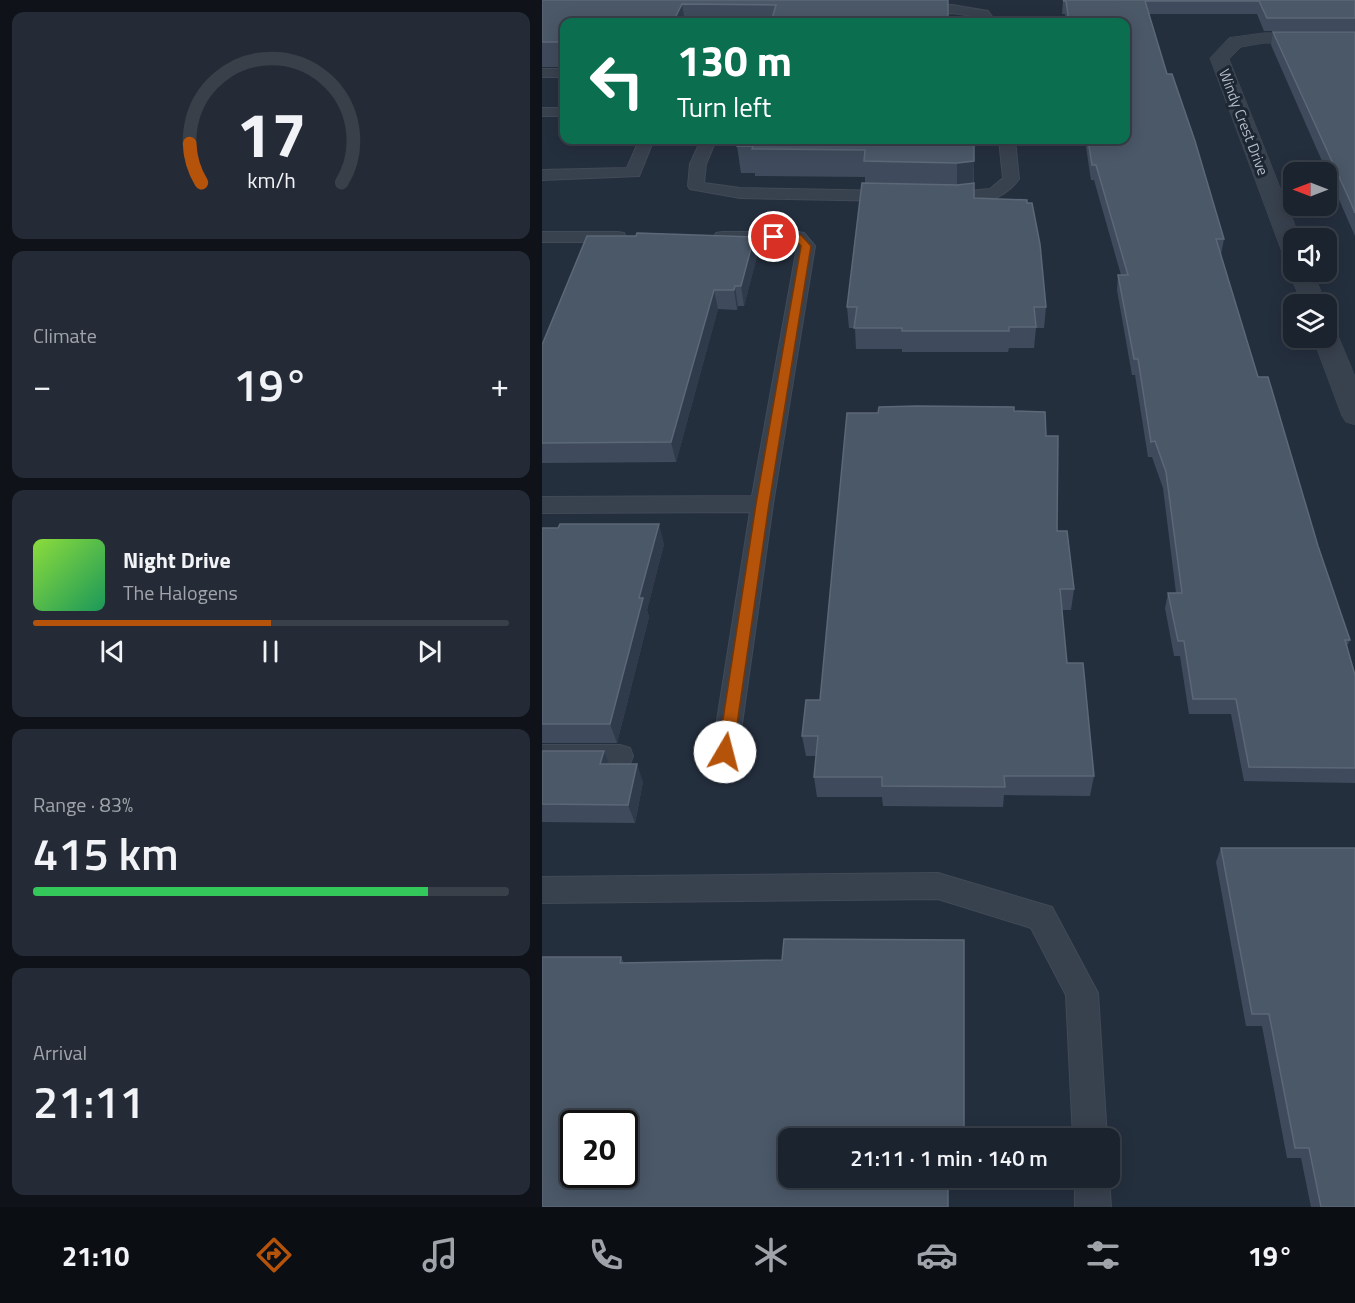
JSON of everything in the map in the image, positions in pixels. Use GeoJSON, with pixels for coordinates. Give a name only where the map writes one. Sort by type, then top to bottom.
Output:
{"type":"FeatureCollection","features":[{"type":"Feature","properties":{"kind":"street","name":"Windy Crest Drive"},"geometry":{"type":"LineString","coordinates":[[1285,228],[1219,58],[1235,42],[1264,38],[1355,38]]}},
{"type":"Feature","properties":{"kind":"street"},"geometry":{"type":"LineString","coordinates":[[1332,348],[1347,371],[1355,416]]}},
{"type":"Feature","properties":{"kind":"lane"},"geometry":{"type":"LineString","coordinates":[[904,10],[952,9],[984,14],[987,18]]}},
{"type":"Feature","properties":{"kind":"lane"},"geometry":{"type":"LineString","coordinates":[[542,73],[560,73]]}},
{"type":"Feature","properties":{"kind":"lane"},"geometry":{"type":"LineString","coordinates":[[542,112],[560,112]]}},
{"type":"Feature","properties":{"kind":"lane"},"geometry":{"type":"LineString","coordinates":[[542,175],[633,174],[647,144]]}},
{"type":"Feature","properties":{"kind":"lane"},"geometry":{"type":"LineString","coordinates":[[706,144],[698,164],[696,186],[740,193],[957,198],[994,193],[1012,179],[1008,144]]}},
{"type":"Feature","properties":{"kind":"lane"},"geometry":{"type":"LineString","coordinates":[[542,237],[635,237]]}},
{"type":"Feature","properties":{"kind":"lane"},"geometry":{"type":"LineString","coordinates":[[705,237],[798,237],[806,246],[762,504],[725,752]]}},
{"type":"Feature","properties":{"kind":"lane"},"geometry":{"type":"LineString","coordinates":[[542,505],[762,504]]}},
{"type":"Feature","properties":{"kind":"lane"},"geometry":{"type":"LineString","coordinates":[[542,756],[620,756]]}},
{"type":"Feature","properties":{"kind":"lane"},"geometry":{"type":"LineString","coordinates":[[542,890],[938,886],[1041,917],[1082,993],[1089,1128]]}},
{"type":"Feature","properties":{"kind":"lane"},"geometry":{"type":"LineString","coordinates":[[1092,1188],[1093,1207]]}},
{"type":"Feature","properties":{"kind":"building"},"geometry":{"type":"Polygon","coordinates":[[[542,0],[948,0],[948,18],[772,18],[776,5],[682,4],[675,18],[560,18],[558,42],[542,42],[542,0]]]}},
{"type":"Feature","properties":{"kind":"building"},"geometry":{"type":"Polygon","coordinates":[[[1355,0],[1355,18],[1267,18],[1259,1],[1145,1],[1167,74],[1172,74],[1195,141],[1224,239],[1216,239],[1258,377],[1268,377],[1318,546],[1350,640],[1345,640],[1355,675],[1355,768],[1249,767],[1236,699],[1193,699],[1184,641],[1178,641],[1168,593],[1182,593],[1166,472],[1155,441],[1151,442],[1138,359],[1134,359],[1118,275],[1128,275],[1096,165],[1092,165],[1089,144],[1130,144],[1130,18],[1068,18],[1066,1],[1063,1],[1355,0]]]}},
{"type":"Feature","properties":{"kind":"building"},"geometry":{"type":"Polygon","coordinates":[[[1273,32],[1355,32],[1355,213],[1337,172],[1337,162],[1332,162],[1273,32]]]}},
{"type":"Feature","properties":{"kind":"building"},"geometry":{"type":"Polygon","coordinates":[[[738,144],[974,144],[974,161],[957,163],[864,161],[865,150],[752,149],[753,146],[737,146],[738,144]]]}},
{"type":"Feature","properties":{"kind":"building"},"geometry":{"type":"Polygon","coordinates":[[[862,183],[957,185],[974,183],[974,198],[1027,200],[1027,203],[1032,203],[1040,244],[1046,307],[1034,307],[1036,327],[1009,327],[1009,331],[902,331],[902,328],[854,328],[857,307],[847,307],[862,183]]]}},
{"type":"Feature","properties":{"kind":"building"},"geometry":{"type":"Polygon","coordinates":[[[637,233],[754,237],[741,286],[735,286],[734,290],[714,290],[671,442],[542,443],[542,345],[587,236],[636,236],[637,233]]]}},
{"type":"Feature","properties":{"kind":"building"},"geometry":{"type":"Polygon","coordinates":[[[879,407],[1014,407],[1014,411],[1045,412],[1046,436],[1058,436],[1057,531],[1067,531],[1074,589],[1060,589],[1067,663],[1083,663],[1094,776],[1004,776],[1005,787],[882,786],[882,777],[814,777],[818,736],[802,736],[806,700],[820,700],[847,413],[878,413],[879,407]]]}},
{"type":"Feature","properties":{"kind":"building"},"geometry":{"type":"Polygon","coordinates":[[[560,524],[659,524],[639,598],[643,598],[610,724],[542,724],[542,528],[558,528],[560,524]]]}},
{"type":"Feature","properties":{"kind":"building"},"geometry":{"type":"Polygon","coordinates":[[[542,751],[604,751],[600,764],[637,764],[628,805],[542,804],[542,751]]]}},
{"type":"Feature","properties":{"kind":"building"},"geometry":{"type":"Polygon","coordinates":[[[1221,848],[1355,848],[1355,1207],[1321,1207],[1309,1148],[1295,1148],[1269,1014],[1252,1014],[1221,848]]]}},
{"type":"Feature","properties":{"kind":"building"},"geometry":{"type":"Polygon","coordinates":[[[784,939],[964,940],[964,1128],[778,1128],[778,1188],[948,1188],[948,1207],[542,1207],[542,957],[621,957],[620,963],[782,960],[784,939]]]}},
{"type":"Feature","properties":{"kind":"route"},"geometry":{"type":"LineString","coordinates":[[725,752],[762,504],[806,246],[798,237],[774,237]]}}]}
